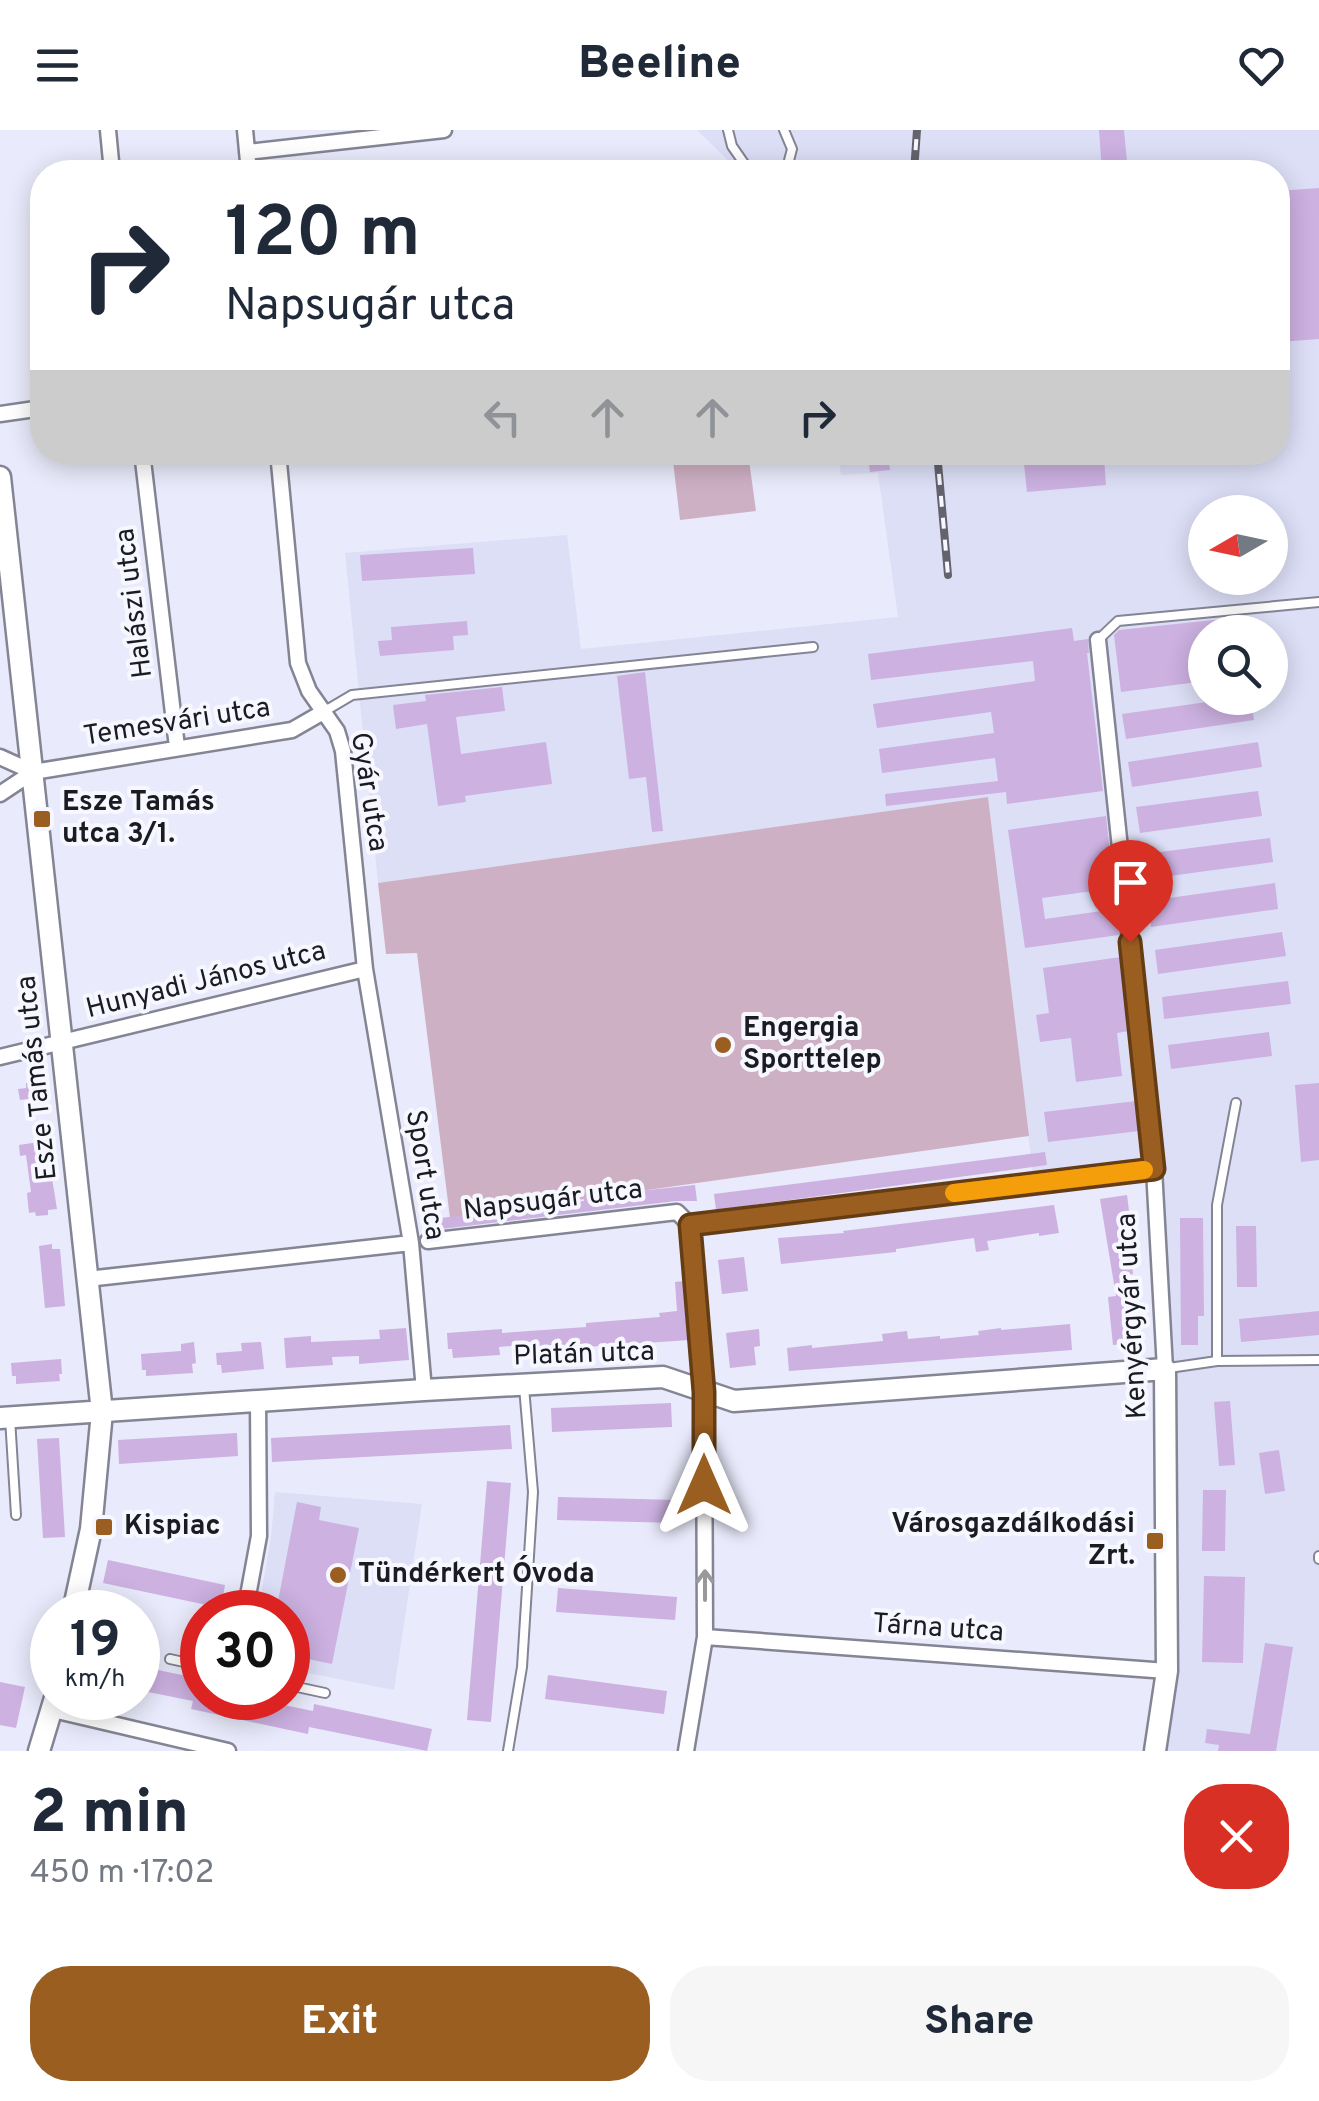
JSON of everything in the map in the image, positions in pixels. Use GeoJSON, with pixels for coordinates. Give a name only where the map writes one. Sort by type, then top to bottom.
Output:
{"type":"FeatureCollection","features":[{"type":"Feature","properties":{"kind":"street"},"geometry":{"type":"LineString","coordinates":[[108,130],[111,160]]}},
{"type":"Feature","properties":{"kind":"street"},"geometry":{"type":"LineString","coordinates":[[244,130],[248,160]]}},
{"type":"Feature","properties":{"kind":"street"},"geometry":{"type":"LineString","coordinates":[[247,152],[444,130]]}},
{"type":"Feature","properties":{"kind":"street"},"geometry":{"type":"LineString","coordinates":[[0,414],[30,410]]}},
{"type":"Feature","properties":{"kind":"street","name":"Halászi utca"},"geometry":{"type":"LineString","coordinates":[[144,465],[177,747]]}},
{"type":"Feature","properties":{"kind":"street","name":"Gyár utca"},"geometry":{"type":"LineString","coordinates":[[279,465],[298,663],[309,692],[337,731],[343,751],[365,969]]}},
{"type":"Feature","properties":{"kind":"street","name":"Esze Tamás utca"},"geometry":{"type":"LineString","coordinates":[[0,477],[102,1412],[91,1529],[78,1590]]}},
{"type":"Feature","properties":{"kind":"street","name":"Kenyérgyár utca"},"geometry":{"type":"LineString","coordinates":[[1098,640],[1154,1169],[1166,1369],[1167,1671],[1155,1751]]}},
{"type":"Feature","properties":{"kind":"street","name":"Temesvári utca"},"geometry":{"type":"LineString","coordinates":[[33,772],[292,730],[325,711]]}},
{"type":"Feature","properties":{"kind":"street"},"geometry":{"type":"LineString","coordinates":[[0,757],[33,772]]}},
{"type":"Feature","properties":{"kind":"street"},"geometry":{"type":"LineString","coordinates":[[0,794],[33,772]]}},
{"type":"Feature","properties":{"kind":"street","name":"Hunyadi János utca"},"geometry":{"type":"LineString","coordinates":[[0,1058],[365,969]]}},
{"type":"Feature","properties":{"kind":"street","name":"Sport utca"},"geometry":{"type":"LineString","coordinates":[[365,969],[411,1243],[424,1390]]}},
{"type":"Feature","properties":{"kind":"street","name":"Napsugár utca"},"geometry":{"type":"LineString","coordinates":[[428,1241],[677,1212],[690,1225],[1154,1169]]}},
{"type":"Feature","properties":{"kind":"street"},"geometry":{"type":"LineString","coordinates":[[686,1751],[705,1637],[704,1392],[690,1225]]}},
{"type":"Feature","properties":{"kind":"street"},"geometry":{"type":"LineString","coordinates":[[88,1279],[411,1243]]}},
{"type":"Feature","properties":{"kind":"street","name":"Platán utca"},"geometry":{"type":"LineString","coordinates":[[5,1418],[664,1377],[734,1401],[1166,1369]]}},
{"type":"Feature","properties":{"kind":"street"},"geometry":{"type":"LineString","coordinates":[[249,1590],[260,1536],[258,1401]]}},
{"type":"Feature","properties":{"kind":"street","name":"Tárna utca"},"geometry":{"type":"LineString","coordinates":[[705,1637],[1167,1671]]}},
{"type":"Feature","properties":{"kind":"street"},"geometry":{"type":"LineString","coordinates":[[38,1751],[49,1720]]}},
{"type":"Feature","properties":{"kind":"street"},"geometry":{"type":"LineString","coordinates":[[113,1720],[228,1751]]}},
{"type":"Feature","properties":{"kind":"lane"},"geometry":{"type":"LineString","coordinates":[[728,130],[732,146],[742,160]]}},
{"type":"Feature","properties":{"kind":"lane"},"geometry":{"type":"LineString","coordinates":[[784,130],[792,149],[789,160]]}},
{"type":"Feature","properties":{"kind":"lane"},"geometry":{"type":"LineString","coordinates":[[1098,640],[1118,620],[1319,602]]}},
{"type":"Feature","properties":{"kind":"lane"},"geometry":{"type":"LineString","coordinates":[[325,711],[352,695],[813,647]]}},
{"type":"Feature","properties":{"kind":"lane"},"geometry":{"type":"LineString","coordinates":[[1217,1361],[1217,1205],[1236,1103]]}},
{"type":"Feature","properties":{"kind":"lane"},"geometry":{"type":"LineString","coordinates":[[1166,1369],[1217,1361],[1319,1360]]}},
{"type":"Feature","properties":{"kind":"lane"},"geometry":{"type":"LineString","coordinates":[[508,1751],[522,1667],[532,1492],[524,1384]]}},
{"type":"Feature","properties":{"kind":"lane"},"geometry":{"type":"LineString","coordinates":[[5,1418],[16,1515]]}},
{"type":"Feature","properties":{"kind":"lane"},"geometry":{"type":"LineString","coordinates":[[170,1659],[180,1661]]}},
{"type":"Feature","properties":{"kind":"lane"},"geometry":{"type":"LineString","coordinates":[[310,1690],[325,1693]]}},
{"type":"Feature","properties":{"kind":"shaded area"},"geometry":{"type":"Polygon","coordinates":[[[697,130],[1319,130],[1319,1751],[1155,1751],[1167,1671],[1154,1170],[1034,1184],[988,797],[378,883],[345,553],[567,535],[581,649],[898,617],[878,473],[841,475],[840,465],[1290,465],[1290,160],[728,160],[697,130]]]}},
{"type":"Feature","properties":{"kind":"shaded area"},"geometry":{"type":"Polygon","coordinates":[[[673,465],[750,465],[756,511],[680,520],[673,465]]]}},
{"type":"Feature","properties":{"kind":"shaded area","name":"Engergia Sporttelep"},"geometry":{"type":"Polygon","coordinates":[[[988,797],[1029,1136],[450,1218],[417,953],[386,954],[378,883],[988,797]]]}},
{"type":"Feature","properties":{"kind":"shaded area","name":"Tündérkert Óvoda"},"geometry":{"type":"Polygon","coordinates":[[[275,1492],[422,1504],[394,1690],[310,1673],[310,1590],[262,1590],[275,1492]]]}},
{"type":"Feature","properties":{"kind":"building"},"geometry":{"type":"Polygon","coordinates":[[[1099,130],[1124,130],[1127,160],[1101,160],[1099,130]]]}},
{"type":"Feature","properties":{"kind":"building"},"geometry":{"type":"Polygon","coordinates":[[[1319,188],[1319,339],[1290,341],[1290,190],[1319,188]]]}},
{"type":"Feature","properties":{"kind":"building"},"geometry":{"type":"Polygon","coordinates":[[[869,465],[889,465],[890,470],[870,472],[869,465]]]}},
{"type":"Feature","properties":{"kind":"building"},"geometry":{"type":"Polygon","coordinates":[[[1024,465],[1105,465],[1106,485],[1027,492],[1024,465]]]}},
{"type":"Feature","properties":{"kind":"building"},"geometry":{"type":"Polygon","coordinates":[[[473,548],[475,574],[362,581],[360,555],[473,548]]]}},
{"type":"Feature","properties":{"kind":"building"},"geometry":{"type":"Polygon","coordinates":[[[467,621],[468,635],[453,636],[454,650],[380,656],[378,641],[392,640],[391,627],[467,621]]]}},
{"type":"Feature","properties":{"kind":"building"},"geometry":{"type":"Polygon","coordinates":[[[1188,623],[1188,683],[1121,692],[1114,635],[1119,630],[1188,623]]]}},
{"type":"Feature","properties":{"kind":"building"},"geometry":{"type":"Polygon","coordinates":[[[1072,628],[1074,641],[1088,639],[1103,791],[1007,804],[1006,792],[886,806],[885,794],[998,781],[995,758],[882,773],[879,749],[994,733],[991,712],[877,728],[873,704],[1035,681],[1033,661],[871,680],[868,654],[1072,628]]]}},
{"type":"Feature","properties":{"kind":"building"},"geometry":{"type":"Polygon","coordinates":[[[645,672],[663,831],[652,832],[646,777],[629,779],[617,676],[645,672]]]}},
{"type":"Feature","properties":{"kind":"building"},"geometry":{"type":"Polygon","coordinates":[[[502,687],[505,711],[456,717],[461,754],[546,742],[552,784],[465,796],[466,802],[438,806],[427,724],[396,729],[393,705],[426,701],[425,695],[502,687]]]}},
{"type":"Feature","properties":{"kind":"building"},"geometry":{"type":"Polygon","coordinates":[[[1188,705],[1188,715],[1253,715],[1254,720],[1126,739],[1122,714],[1188,705]]]}},
{"type":"Feature","properties":{"kind":"building"},"geometry":{"type":"Polygon","coordinates":[[[1258,742],[1262,767],[1132,787],[1128,762],[1258,742]]]}},
{"type":"Feature","properties":{"kind":"building"},"geometry":{"type":"Polygon","coordinates":[[[1258,791],[1262,816],[1140,833],[1136,807],[1258,791]]]}},
{"type":"Feature","properties":{"kind":"building"},"geometry":{"type":"Polygon","coordinates":[[[1106,816],[1114,888],[1042,898],[1045,919],[1116,909],[1119,935],[1025,948],[1008,830],[1106,816]]]}},
{"type":"Feature","properties":{"kind":"building"},"geometry":{"type":"Polygon","coordinates":[[[1270,838],[1273,862],[1147,879],[1144,854],[1270,838]]]}},
{"type":"Feature","properties":{"kind":"building"},"geometry":{"type":"Polygon","coordinates":[[[1275,883],[1278,909],[1151,927],[1148,901],[1275,883]]]}},
{"type":"Feature","properties":{"kind":"building"},"geometry":{"type":"Polygon","coordinates":[[[1282,932],[1286,956],[1158,974],[1155,950],[1282,932]]]}},
{"type":"Feature","properties":{"kind":"building"},"geometry":{"type":"Polygon","coordinates":[[[1121,957],[1129,1031],[1117,1033],[1122,1076],[1076,1082],[1071,1038],[1040,1042],[1036,1015],[1049,1013],[1043,968],[1121,957]]]}},
{"type":"Feature","properties":{"kind":"building"},"geometry":{"type":"Polygon","coordinates":[[[1288,981],[1291,1004],[1164,1019],[1162,997],[1288,981]]]}},
{"type":"Feature","properties":{"kind":"building"},"geometry":{"type":"Polygon","coordinates":[[[1269,1032],[1272,1056],[1171,1069],[1168,1045],[1269,1032]]]}},
{"type":"Feature","properties":{"kind":"building"},"geometry":{"type":"Polygon","coordinates":[[[41,1081],[43,1097],[20,1100],[18,1089],[26,1088],[26,1083],[41,1081]]]}},
{"type":"Feature","properties":{"kind":"building"},"geometry":{"type":"Polygon","coordinates":[[[1319,1083],[1319,1160],[1301,1162],[1295,1085],[1319,1083]]]}},
{"type":"Feature","properties":{"kind":"building"},"geometry":{"type":"Polygon","coordinates":[[[1136,1101],[1139,1131],[1048,1142],[1044,1112],[1136,1101]]]}},
{"type":"Feature","properties":{"kind":"building"},"geometry":{"type":"Polygon","coordinates":[[[46,1141],[57,1209],[36,1216],[35,1212],[29,1213],[27,1193],[31,1192],[26,1155],[20,1156],[19,1145],[46,1141]]]}},
{"type":"Feature","properties":{"kind":"building"},"geometry":{"type":"Polygon","coordinates":[[[1045,1152],[1047,1165],[716,1210],[714,1194],[1045,1152]]]}},
{"type":"Feature","properties":{"kind":"building"},"geometry":{"type":"Polygon","coordinates":[[[695,1185],[697,1201],[433,1230],[432,1219],[695,1185]]]}},
{"type":"Feature","properties":{"kind":"building"},"geometry":{"type":"Polygon","coordinates":[[[1127,1195],[1133,1242],[1129,1242],[1133,1274],[1126,1275],[1128,1299],[1135,1298],[1140,1345],[1123,1347],[1113,1345],[1108,1297],[1116,1296],[1100,1199],[1127,1195]]]}},
{"type":"Feature","properties":{"kind":"building"},"geometry":{"type":"Polygon","coordinates":[[[1054,1205],[1059,1233],[987,1241],[989,1250],[976,1252],[974,1238],[896,1252],[781,1264],[778,1238],[1054,1205]]]}},
{"type":"Feature","properties":{"kind":"building"},"geometry":{"type":"Polygon","coordinates":[[[1180,1218],[1203,1218],[1204,1316],[1198,1316],[1198,1345],[1181,1345],[1180,1218]]]}},
{"type":"Feature","properties":{"kind":"building"},"geometry":{"type":"Polygon","coordinates":[[[1236,1226],[1256,1226],[1257,1287],[1237,1287],[1236,1226]]]}},
{"type":"Feature","properties":{"kind":"building"},"geometry":{"type":"Polygon","coordinates":[[[52,1244],[52,1249],[60,1249],[65,1306],[45,1308],[39,1246],[52,1244]]]}},
{"type":"Feature","properties":{"kind":"building"},"geometry":{"type":"Polygon","coordinates":[[[744,1257],[748,1291],[722,1294],[718,1260],[744,1257]]]}},
{"type":"Feature","properties":{"kind":"building"},"geometry":{"type":"Polygon","coordinates":[[[684,1281],[689,1340],[528,1351],[523,1345],[499,1347],[500,1355],[453,1358],[452,1349],[448,1349],[447,1333],[586,1327],[586,1323],[660,1317],[659,1313],[677,1311],[675,1282],[684,1281]]]}},
{"type":"Feature","properties":{"kind":"building"},"geometry":{"type":"Polygon","coordinates":[[[1319,1311],[1319,1335],[1241,1342],[1239,1319],[1319,1311]]]}},
{"type":"Feature","properties":{"kind":"building"},"geometry":{"type":"Polygon","coordinates":[[[1070,1324],[1072,1350],[789,1371],[787,1348],[883,1341],[882,1334],[907,1331],[908,1339],[940,1339],[1001,1328],[1070,1324]]]}},
{"type":"Feature","properties":{"kind":"building"},"geometry":{"type":"Polygon","coordinates":[[[406,1328],[409,1360],[359,1364],[359,1356],[332,1357],[333,1365],[286,1368],[284,1338],[311,1336],[311,1342],[380,1339],[379,1330],[406,1328]]]}},
{"type":"Feature","properties":{"kind":"building"},"geometry":{"type":"Polygon","coordinates":[[[759,1329],[760,1346],[754,1347],[756,1365],[730,1368],[726,1333],[759,1329]]]}},
{"type":"Feature","properties":{"kind":"building"},"geometry":{"type":"Polygon","coordinates":[[[194,1342],[193,1373],[146,1376],[146,1370],[142,1370],[141,1354],[181,1351],[181,1344],[194,1342]]]}},
{"type":"Feature","properties":{"kind":"building"},"geometry":{"type":"Polygon","coordinates":[[[261,1342],[264,1369],[222,1373],[216,1353],[242,1351],[241,1343],[261,1342]]]}},
{"type":"Feature","properties":{"kind":"building"},"geometry":{"type":"Polygon","coordinates":[[[61,1359],[60,1381],[16,1384],[16,1376],[12,1376],[11,1363],[61,1359]]]}},
{"type":"Feature","properties":{"kind":"building"},"geometry":{"type":"Polygon","coordinates":[[[1230,1401],[1235,1465],[1219,1466],[1214,1402],[1230,1401]]]}},
{"type":"Feature","properties":{"kind":"building"},"geometry":{"type":"Polygon","coordinates":[[[671,1403],[672,1427],[552,1432],[551,1408],[671,1403]]]}},
{"type":"Feature","properties":{"kind":"building"},"geometry":{"type":"Polygon","coordinates":[[[510,1425],[512,1449],[272,1462],[271,1438],[510,1425]]]}},
{"type":"Feature","properties":{"kind":"building"},"geometry":{"type":"Polygon","coordinates":[[[237,1433],[238,1456],[119,1464],[118,1440],[237,1433]]]}},
{"type":"Feature","properties":{"kind":"building"},"geometry":{"type":"Polygon","coordinates":[[[59,1438],[65,1537],[43,1538],[37,1439],[59,1438]]]}},
{"type":"Feature","properties":{"kind":"building"},"geometry":{"type":"Polygon","coordinates":[[[1279,1450],[1285,1491],[1265,1494],[1259,1453],[1279,1450]]]}},
{"type":"Feature","properties":{"kind":"building"},"geometry":{"type":"Polygon","coordinates":[[[487,1481],[511,1483],[491,1722],[467,1720],[487,1481]]]}},
{"type":"Feature","properties":{"kind":"building"},"geometry":{"type":"Polygon","coordinates":[[[1203,1490],[1226,1490],[1225,1551],[1202,1551],[1203,1490]]]}},
{"type":"Feature","properties":{"kind":"building"},"geometry":{"type":"Polygon","coordinates":[[[558,1497],[678,1500],[677,1523],[557,1520],[558,1497]]]}},
{"type":"Feature","properties":{"kind":"building"},"geometry":{"type":"Polygon","coordinates":[[[297,1502],[321,1507],[319,1520],[359,1528],[332,1664],[310,1659],[310,1590],[280,1590],[297,1502]]]}},
{"type":"Feature","properties":{"kind":"building"},"geometry":{"type":"Polygon","coordinates":[[[108,1560],[225,1585],[224,1590],[180,1590],[180,1599],[160,1595],[160,1590],[103,1583],[108,1560]]]}},
{"type":"Feature","properties":{"kind":"building"},"geometry":{"type":"Polygon","coordinates":[[[1204,1576],[1245,1577],[1243,1663],[1202,1662],[1204,1576]]]}},
{"type":"Feature","properties":{"kind":"building"},"geometry":{"type":"Polygon","coordinates":[[[558,1588],[677,1597],[675,1620],[556,1612],[558,1588]]]}},
{"type":"Feature","properties":{"kind":"building"},"geometry":{"type":"Polygon","coordinates":[[[1265,1643],[1293,1647],[1276,1751],[1218,1751],[1219,1745],[1205,1743],[1207,1729],[1250,1734],[1265,1643]]]}},
{"type":"Feature","properties":{"kind":"building"},"geometry":{"type":"Polygon","coordinates":[[[160,1670],[180,1675],[180,1698],[160,1694],[160,1670]]]}},
{"type":"Feature","properties":{"kind":"building"},"geometry":{"type":"Polygon","coordinates":[[[548,1675],[667,1691],[664,1714],[545,1699],[548,1675]]]}},
{"type":"Feature","properties":{"kind":"building"},"geometry":{"type":"Polygon","coordinates":[[[0,1682],[25,1687],[16,1728],[0,1725],[0,1682]]]}},
{"type":"Feature","properties":{"kind":"building"},"geometry":{"type":"Polygon","coordinates":[[[314,1704],[432,1729],[427,1751],[309,1727],[308,1734],[242,1720],[310,1720],[314,1704]]]}},
{"type":"Feature","properties":{"kind":"railway"},"geometry":{"type":"LineString","coordinates":[[915,160],[917,130]]}},
{"type":"Feature","properties":{"kind":"railway"},"geometry":{"type":"LineString","coordinates":[[938,465],[948,575]]}},
{"type":"Feature","properties":{"kind":"slow traffic"},"geometry":{"type":"LineString","coordinates":[[954,1193],[1144,1170]]}},
{"type":"Feature","properties":{"kind":"place","name":"Esze Tamás utca 3/1."},"geometry":{"type":"Point","coordinates":[42,819]}},
{"type":"Feature","properties":{"kind":"place","name":"Engergia Sporttelep"},"geometry":{"type":"Point","coordinates":[723,1045]}},
{"type":"Feature","properties":{"kind":"place","name":"Kispiac"},"geometry":{"type":"Point","coordinates":[104,1527]}},
{"type":"Feature","properties":{"kind":"place","name":"Városgazdálkodási Zrt."},"geometry":{"type":"Point","coordinates":[1155,1541]}},
{"type":"Feature","properties":{"kind":"place","name":"Tündérkert Óvoda"},"geometry":{"type":"Point","coordinates":[338,1575]}},
{"type":"Feature","properties":{"kind":"route"},"geometry":{"type":"LineString","coordinates":[[704,1485],[704,1392],[690,1225],[1154,1169],[1130,942]]}}]}
